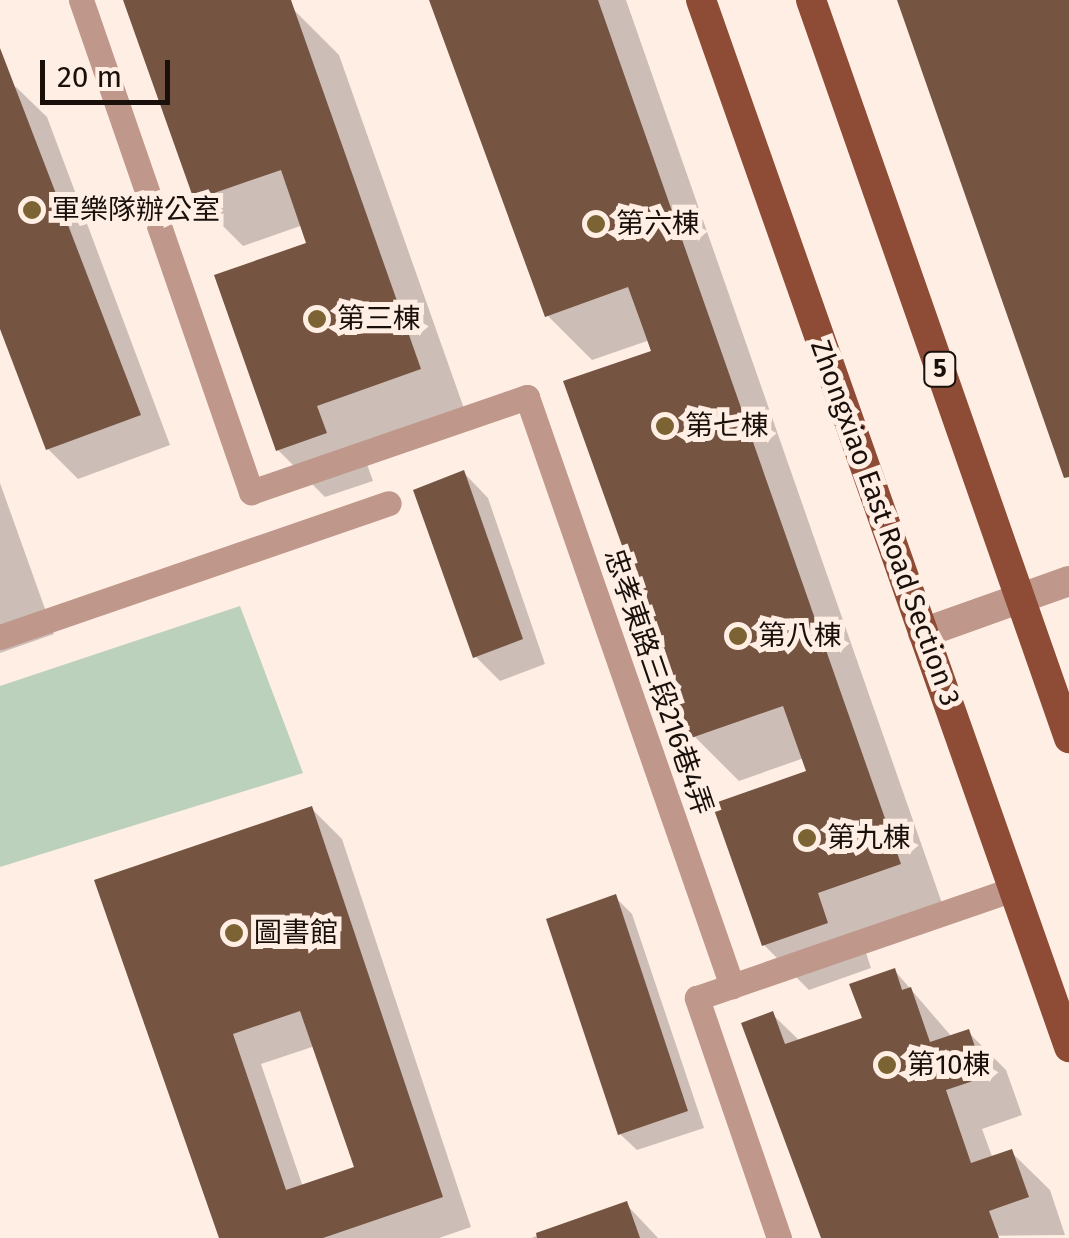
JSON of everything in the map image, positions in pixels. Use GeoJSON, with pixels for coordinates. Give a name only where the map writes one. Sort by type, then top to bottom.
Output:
{"type":"FeatureCollection","features":[{"type":"Feature","properties":{"kind":"main road","name":"Zhongxiao East Road Section 3"},"geometry":{"type":"LineString","coordinates":[[700,0],[1069,1047]]}},
{"type":"Feature","properties":{"kind":"main road","name":"5"},"geometry":{"type":"LineString","coordinates":[[811,0],[1069,738]]}},
{"type":"Feature","properties":{"kind":"street"},"geometry":{"type":"LineString","coordinates":[[923,632],[1069,582]]}},
{"type":"Feature","properties":{"kind":"lane","name":"忠孝東路三段216巷4弄"},"geometry":{"type":"LineString","coordinates":[[81,0],[251,492],[527,397],[732,986]]}},
{"type":"Feature","properties":{"kind":"lane"},"geometry":{"type":"LineString","coordinates":[[0,637],[389,504]]}},
{"type":"Feature","properties":{"kind":"lane"},"geometry":{"type":"LineString","coordinates":[[778,1238],[696,998],[1014,889]]}},
{"type":"Feature","properties":{"kind":"green space"},"geometry":{"type":"Polygon","coordinates":[[[240,606],[303,773],[0,867],[0,686],[240,606]]]}},
{"type":"Feature","properties":{"kind":"building"},"geometry":{"type":"Polygon","coordinates":[[[123,0],[291,0],[421,369],[317,406],[327,433],[276,451],[214,275],[306,243],[281,170],[194,200],[123,0]]]}},
{"type":"Feature","properties":{"kind":"building"},"geometry":{"type":"Polygon","coordinates":[[[429,0],[598,0],[901,864],[818,893],[828,923],[762,946],[712,804],[806,771],[783,706],[691,738],[563,381],[651,351],[640,320],[628,287],[545,317],[429,0]]]}},
{"type":"Feature","properties":{"kind":"building"},"geometry":{"type":"Polygon","coordinates":[[[897,0],[1069,0],[1069,477],[1064,478],[897,0]]]}},
{"type":"Feature","properties":{"kind":"building","name":"軍樂隊辦公室"},"geometry":{"type":"Polygon","coordinates":[[[0,48],[141,415],[46,450],[0,329],[0,48]]]}},
{"type":"Feature","properties":{"kind":"building"},"geometry":{"type":"Polygon","coordinates":[[[464,470],[523,639],[473,658],[413,490],[464,470]]]}},
{"type":"Feature","properties":{"kind":"building"},"geometry":{"type":"Polygon","coordinates":[[[312,806],[443,1197],[323,1238],[219,1238],[94,880],[312,806]],[[300,1011],[233,1034],[286,1190],[354,1167],[300,1011]]]}},
{"type":"Feature","properties":{"kind":"building"},"geometry":{"type":"Polygon","coordinates":[[[616,894],[688,1111],[618,1135],[546,919],[616,894]]]}},
{"type":"Feature","properties":{"kind":"building"},"geometry":{"type":"Polygon","coordinates":[[[895,968],[902,990],[911,987],[930,1042],[969,1029],[985,1077],[946,1090],[971,1163],[1012,1149],[1029,1197],[989,1211],[999,1238],[821,1238],[741,1023],[773,1011],[785,1044],[862,1018],[849,984],[895,968]]]}},
{"type":"Feature","properties":{"kind":"building"},"geometry":{"type":"Polygon","coordinates":[[[627,1201],[640,1238],[537,1238],[536,1233],[627,1201]]]}},
{"type":"Feature","properties":{"kind":"place","name":"軍樂隊辦公室"},"geometry":{"type":"Point","coordinates":[32,210]}},
{"type":"Feature","properties":{"kind":"place","name":"第六棟"},"geometry":{"type":"Point","coordinates":[596,224]}},
{"type":"Feature","properties":{"kind":"place","name":"第三棟"},"geometry":{"type":"Point","coordinates":[317,319]}},
{"type":"Feature","properties":{"kind":"place","name":"第七棟"},"geometry":{"type":"Point","coordinates":[665,426]}},
{"type":"Feature","properties":{"kind":"place","name":"第八棟"},"geometry":{"type":"Point","coordinates":[738,636]}},
{"type":"Feature","properties":{"kind":"place","name":"第九棟"},"geometry":{"type":"Point","coordinates":[807,838]}},
{"type":"Feature","properties":{"kind":"place","name":"圖書館"},"geometry":{"type":"Point","coordinates":[234,933]}},
{"type":"Feature","properties":{"kind":"place","name":"第10棟"},"geometry":{"type":"Point","coordinates":[887,1065]}}]}
